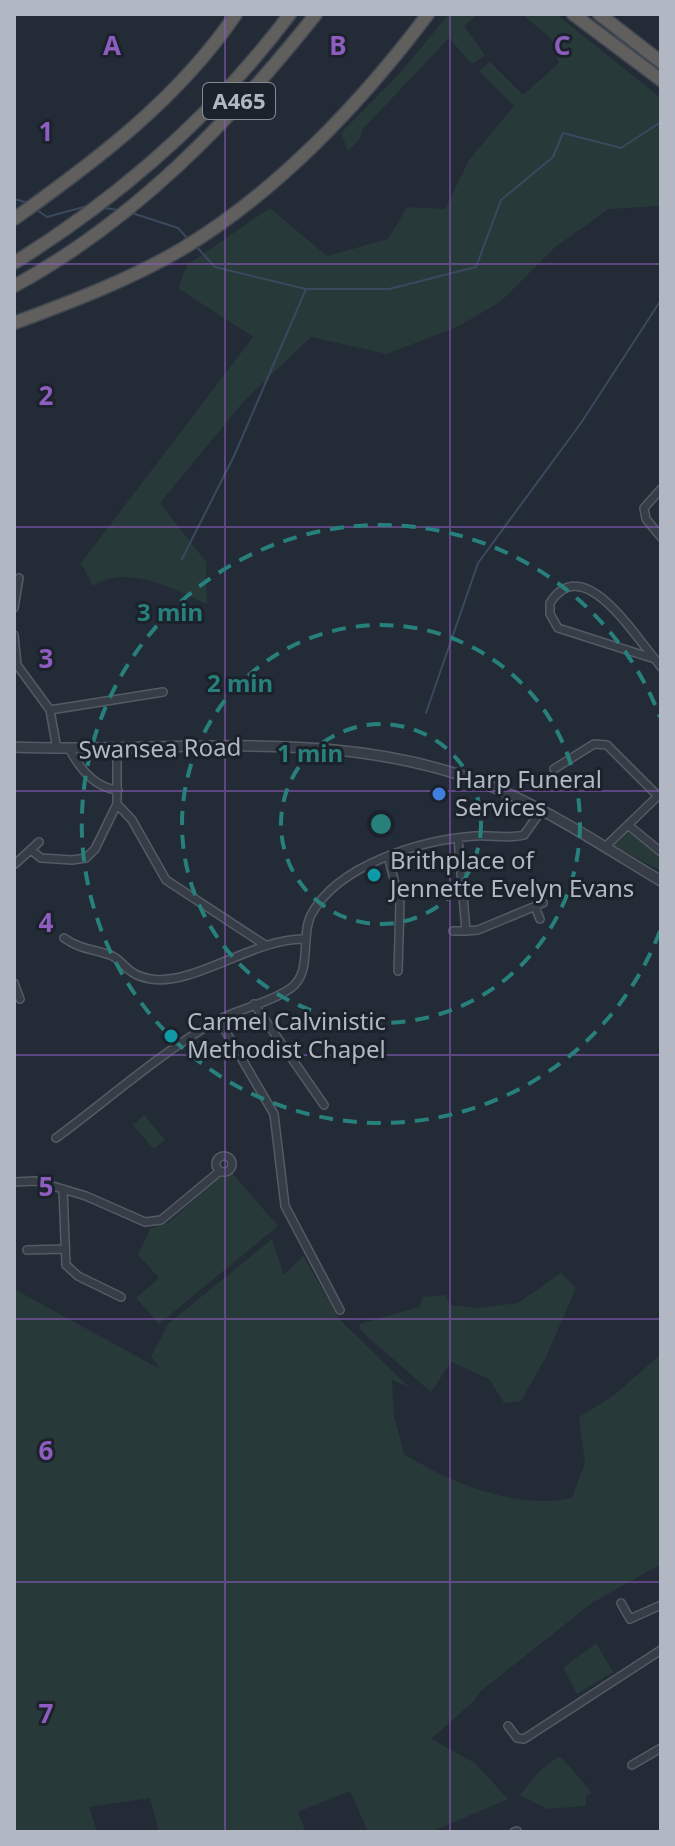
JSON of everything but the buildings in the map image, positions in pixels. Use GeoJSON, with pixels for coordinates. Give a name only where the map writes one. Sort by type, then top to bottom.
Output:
{"type":"FeatureCollection","features":[{"type":"Feature","properties":{"kind":"highway"},"geometry":{"type":"LineString","coordinates":[[15,219],[103,153],[202,62],[236,14]]}},
{"type":"Feature","properties":{"kind":"highway","name":"A465"},"geometry":{"type":"LineString","coordinates":[[14,263],[61,234],[137,177],[205,113],[290,14]]}},
{"type":"Feature","properties":{"kind":"highway","name":"A465"},"geometry":{"type":"LineString","coordinates":[[14,286],[86,241],[159,185],[285,53],[316,14]]}},
{"type":"Feature","properties":{"kind":"highway"},"geometry":{"type":"LineString","coordinates":[[14,323],[72,302],[162,260],[231,216],[347,115],[428,14]]}},
{"type":"Feature","properties":{"kind":"highway"},"geometry":{"type":"LineString","coordinates":[[573,14],[661,80]]}},
{"type":"Feature","properties":{"kind":"highway"},"geometry":{"type":"LineString","coordinates":[[599,14],[661,62]]}},
{"type":"Feature","properties":{"kind":"street"},"geometry":{"type":"LineString","coordinates":[[661,489],[644,508],[646,519],[661,537]]}},
{"type":"Feature","properties":{"kind":"street"},"geometry":{"type":"LineString","coordinates":[[14,608],[19,578]]}},
{"type":"Feature","properties":{"kind":"street"},"geometry":{"type":"LineString","coordinates":[[655,659],[558,628],[550,614],[550,603],[568,587],[580,585],[597,591],[655,659],[661,667]]}},
{"type":"Feature","properties":{"kind":"street"},"geometry":{"type":"LineString","coordinates":[[14,635],[17,665],[50,710],[57,749]]}},
{"type":"Feature","properties":{"kind":"street"},"geometry":{"type":"LineString","coordinates":[[50,710],[163,692]]}},
{"type":"Feature","properties":{"kind":"street"},"geometry":{"type":"LineString","coordinates":[[554,769],[594,744],[607,745],[660,795],[605,847]]}},
{"type":"Feature","properties":{"kind":"street","name":"Swansea Road"},"geometry":{"type":"LineString","coordinates":[[14,747],[70,750],[334,749],[446,772],[500,790],[661,881]]}},
{"type":"Feature","properties":{"kind":"street"},"geometry":{"type":"LineString","coordinates":[[70,750],[77,765],[104,789],[118,790]]}},
{"type":"Feature","properties":{"kind":"street"},"geometry":{"type":"LineString","coordinates":[[31,850],[41,858],[86,858],[95,849],[117,804],[117,750]]}},
{"type":"Feature","properties":{"kind":"street"},"geometry":{"type":"LineString","coordinates":[[117,804],[132,820],[166,880],[265,946]]}},
{"type":"Feature","properties":{"kind":"street"},"geometry":{"type":"LineString","coordinates":[[56,1138],[219,1020],[290,989],[298,981],[306,926],[322,899],[388,856],[425,843],[524,835],[541,811]]}},
{"type":"Feature","properties":{"kind":"street"},"geometry":{"type":"LineString","coordinates":[[628,825],[661,852]]}},
{"type":"Feature","properties":{"kind":"street"},"geometry":{"type":"LineString","coordinates":[[458,838],[466,931]]}},
{"type":"Feature","properties":{"kind":"street"},"geometry":{"type":"LineString","coordinates":[[15,864],[39,842]]}},
{"type":"Feature","properties":{"kind":"street"},"geometry":{"type":"LineString","coordinates":[[388,856],[400,903],[398,971]]}},
{"type":"Feature","properties":{"kind":"street"},"geometry":{"type":"LineString","coordinates":[[453,931],[478,930],[539,905],[540,919]]}},
{"type":"Feature","properties":{"kind":"street"},"geometry":{"type":"LineString","coordinates":[[64,938],[84,950],[112,956],[126,971],[167,980],[265,946],[304,939]]}},
{"type":"Feature","properties":{"kind":"street"},"geometry":{"type":"LineString","coordinates":[[14,983],[20,999]]}},
{"type":"Feature","properties":{"kind":"street"},"geometry":{"type":"LineString","coordinates":[[254,1004],[324,1105]]}},
{"type":"Feature","properties":{"kind":"street"},"geometry":{"type":"LineString","coordinates":[[219,1020],[274,1114],[285,1206],[340,1310]]}},
{"type":"Feature","properties":{"kind":"street"},"geometry":{"type":"LineString","coordinates":[[14,1182],[36,1181],[63,1189],[145,1222],[161,1220],[220,1171]]}},
{"type":"Feature","properties":{"kind":"street"},"geometry":{"type":"LineString","coordinates":[[63,1189],[66,1265],[78,1276],[121,1297]]}},
{"type":"Feature","properties":{"kind":"street"},"geometry":{"type":"LineString","coordinates":[[27,1250],[64,1249]]}},
{"type":"Feature","properties":{"kind":"street"},"geometry":{"type":"LineString","coordinates":[[621,1603],[630,1619],[661,1605]]}},
{"type":"Feature","properties":{"kind":"street"},"geometry":{"type":"LineString","coordinates":[[508,1726],[517,1738],[524,1739],[661,1650]]}},
{"type":"Feature","properties":{"kind":"street"},"geometry":{"type":"LineString","coordinates":[[632,1765],[661,1748]]}},
{"type":"Feature","properties":{"kind":"shaded area"},"geometry":{"type":"Polygon","coordinates":[[[449,14],[478,14],[464,26],[485,55],[472,64],[449,38],[362,130],[360,139],[348,151],[341,133],[400,73],[449,14]]]}},
{"type":"Feature","properties":{"kind":"shaded area"},"geometry":{"type":"Polygon","coordinates":[[[522,14],[556,14],[661,98],[661,206],[609,209],[554,248],[500,302],[459,326],[387,354],[311,337],[244,401],[160,503],[206,562],[207,604],[166,586],[136,578],[121,577],[93,586],[81,563],[253,337],[178,288],[187,265],[270,208],[327,256],[388,239],[407,207],[445,209],[469,160],[514,106],[479,71],[490,62],[523,95],[559,63],[551,39],[522,14]]]}},
{"type":"Feature","properties":{"kind":"shaded area"},"geometry":{"type":"Polygon","coordinates":[[[628,831],[661,856],[661,871],[614,846],[628,831]]]}},
{"type":"Feature","properties":{"kind":"shaded area"},"geometry":{"type":"Polygon","coordinates":[[[144,1115],[165,1140],[154,1149],[133,1125],[144,1115]]]}},
{"type":"Feature","properties":{"kind":"shaded area"},"geometry":{"type":"Polygon","coordinates":[[[232,1173],[278,1226],[159,1324],[136,1298],[159,1278],[138,1255],[150,1229],[168,1223],[219,1176],[232,1173]]]}},
{"type":"Feature","properties":{"kind":"shaded area"},"geometry":{"type":"Polygon","coordinates":[[[272,1239],[284,1275],[303,1256],[341,1321],[409,1387],[392,1380],[394,1416],[404,1454],[442,1475],[485,1491],[529,1500],[572,1498],[585,1463],[579,1417],[613,1396],[661,1354],[661,1564],[592,1603],[481,1691],[431,1739],[475,1763],[508,1799],[431,1832],[368,1832],[350,1791],[298,1812],[306,1832],[159,1832],[150,1798],[89,1807],[97,1832],[14,1832],[14,1289],[160,1369],[151,1356],[168,1324],[272,1239]]]}},
{"type":"Feature","properties":{"kind":"shaded area"},"geometry":{"type":"Polygon","coordinates":[[[561,1273],[576,1288],[546,1357],[521,1401],[504,1403],[489,1379],[451,1362],[431,1392],[361,1331],[359,1324],[419,1307],[423,1297],[446,1295],[450,1305],[478,1308],[518,1303],[561,1273]]]}},
{"type":"Feature","properties":{"kind":"shaded area"},"geometry":{"type":"Polygon","coordinates":[[[596,1643],[613,1672],[577,1694],[563,1668],[596,1643]]]}},
{"type":"Feature","properties":{"kind":"shaded area"},"geometry":{"type":"Polygon","coordinates":[[[558,1757],[592,1793],[586,1796],[586,1806],[547,1809],[520,1795],[539,1771],[558,1757]]]}},
{"type":"Feature","properties":{"kind":"waterway"},"geometry":{"type":"LineString","coordinates":[[195,245],[215,267],[306,289],[389,289],[476,267],[501,200],[553,157],[563,133],[621,148],[661,122]]}},
{"type":"Feature","properties":{"kind":"waterway"},"geometry":{"type":"LineString","coordinates":[[14,199],[25,202]]}},
{"type":"Feature","properties":{"kind":"waterway"},"geometry":{"type":"LineString","coordinates":[[37,210],[47,217],[91,205]]}},
{"type":"Feature","properties":{"kind":"waterway"},"geometry":{"type":"LineString","coordinates":[[105,208],[118,210]]}},
{"type":"Feature","properties":{"kind":"waterway"},"geometry":{"type":"LineString","coordinates":[[132,213],[178,228],[187,238]]}},
{"type":"Feature","properties":{"kind":"waterway"},"geometry":{"type":"LineString","coordinates":[[182,559],[234,456],[306,289]]}},
{"type":"Feature","properties":{"kind":"waterway"},"geometry":{"type":"LineString","coordinates":[[426,713],[478,563],[581,423],[661,300]]}},
{"type":"Feature","properties":{"kind":"place","name":"Harp Funeral Services"},"geometry":{"type":"Point","coordinates":[439,794]}},
{"type":"Feature","properties":{"kind":"place","name":"Brithplace of Jennette Evelyn Evans"},"geometry":{"type":"Point","coordinates":[374,875]}},
{"type":"Feature","properties":{"kind":"place","name":"Carmel Calvinistic Methodist Chapel"},"geometry":{"type":"Point","coordinates":[171,1036]}}]}
